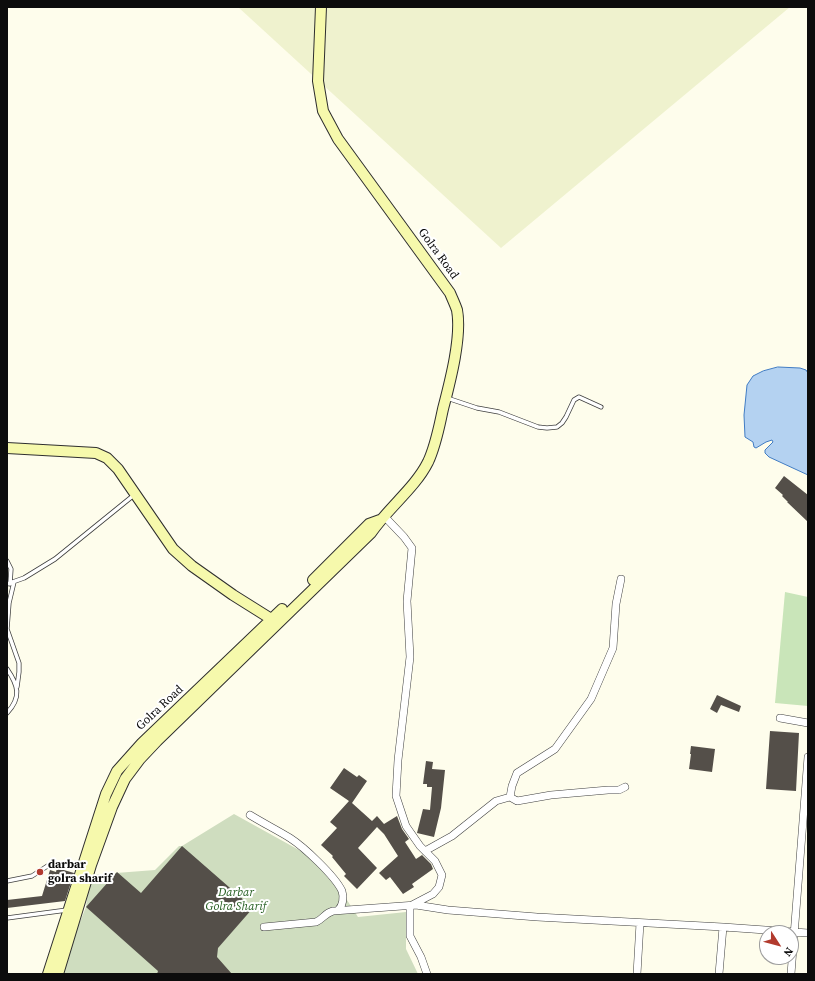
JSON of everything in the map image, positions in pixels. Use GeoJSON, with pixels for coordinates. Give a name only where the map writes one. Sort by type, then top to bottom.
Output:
{"type":"FeatureCollection","features":[{"type":"Feature","properties":{"kind":"street","name":"Golra Road"},"geometry":{"type":"LineString","coordinates":[[58,974],[91,866],[112,807],[125,779],[140,759],[157,741],[369,524],[382,518],[411,486],[428,462],[436,442],[453,366],[458,332],[457,310],[450,293],[338,139],[323,111],[318,81],[321,7]]}},
{"type":"Feature","properties":{"kind":"street"},"geometry":{"type":"LineString","coordinates":[[7,448],[96,453],[107,458],[118,469],[173,549],[192,566],[233,595],[275,621]]}},
{"type":"Feature","properties":{"kind":"street"},"geometry":{"type":"LineString","coordinates":[[382,518],[404,536],[412,548],[407,601],[410,657],[398,760],[396,796],[406,826],[425,851],[435,861],[442,875],[439,887],[433,894],[410,906]]}},
{"type":"Feature","properties":{"kind":"street"},"geometry":{"type":"LineString","coordinates":[[510,797],[517,773],[555,749],[590,700],[613,648],[616,604],[621,580]]}},
{"type":"Feature","properties":{"kind":"street","name":"Golra Road"},"geometry":{"type":"LineString","coordinates":[[48,974],[106,794],[117,771],[142,743],[275,621]]}},
{"type":"Feature","properties":{"kind":"street"},"geometry":{"type":"LineString","coordinates":[[780,718],[808,722]]}},
{"type":"Feature","properties":{"kind":"street"},"geometry":{"type":"LineString","coordinates":[[794,925],[805,837],[808,756]]}},
{"type":"Feature","properties":{"kind":"street"},"geometry":{"type":"LineString","coordinates":[[425,851],[452,836],[496,801],[510,797],[517,801],[551,795],[619,790],[625,787]]}},
{"type":"Feature","properties":{"kind":"street"},"geometry":{"type":"LineString","coordinates":[[250,814],[299,845],[328,873],[338,884],[342,892],[343,904],[338,910]]}},
{"type":"Feature","properties":{"kind":"street"},"geometry":{"type":"LineString","coordinates":[[264,927],[316,922],[328,912],[338,910],[416,905],[448,910],[537,917],[759,930]]}},
{"type":"Feature","properties":{"kind":"street"},"geometry":{"type":"LineString","coordinates":[[410,906],[410,936],[421,957],[427,974]]}},
{"type":"Feature","properties":{"kind":"street"},"geometry":{"type":"LineString","coordinates":[[637,974],[640,923]]}},
{"type":"Feature","properties":{"kind":"street"},"geometry":{"type":"LineString","coordinates":[[719,974],[723,927]]}},
{"type":"Feature","properties":{"kind":"lane"},"geometry":{"type":"LineString","coordinates":[[446,398],[477,408],[499,412],[538,427],[557,427],[566,417],[574,400],[579,397],[601,407]]}},
{"type":"Feature","properties":{"kind":"lane"},"geometry":{"type":"LineString","coordinates":[[10,583],[42,568],[55,559],[135,494]]}},
{"type":"Feature","properties":{"kind":"lane"},"geometry":{"type":"LineString","coordinates":[[7,561],[11,569],[7,629],[19,663],[17,697],[14,706],[7,713]]}},
{"type":"Feature","properties":{"kind":"lane"},"geometry":{"type":"LineString","coordinates":[[7,669],[14,679],[17,688]]}},
{"type":"Feature","properties":{"kind":"lane"},"geometry":{"type":"LineString","coordinates":[[7,881],[32,876],[49,864],[83,863]]}},
{"type":"Feature","properties":{"kind":"lane"},"geometry":{"type":"LineString","coordinates":[[7,918],[68,910]]}},
{"type":"Feature","properties":{"kind":"green space"},"geometry":{"type":"Polygon","coordinates":[[[238,7],[790,7],[501,248],[238,7]]]}},
{"type":"Feature","properties":{"kind":"green space"},"geometry":{"type":"Polygon","coordinates":[[[785,592],[808,597],[808,706],[775,703],[785,592]]]}},
{"type":"Feature","properties":{"kind":"green space","name":"Darbar Golra Sharif"},"geometry":{"type":"Polygon","coordinates":[[[234,814],[308,855],[345,897],[358,917],[406,912],[406,949],[418,974],[61,974],[63,963],[86,907],[90,875],[155,870],[179,846],[182,846],[234,814]]]}},
{"type":"Feature","properties":{"kind":"water"},"geometry":{"type":"Polygon","coordinates":[[[778,367],[800,368],[806,370],[808,373],[808,475],[769,457],[765,453],[765,450],[773,442],[772,440],[756,448],[754,447],[753,442],[745,437],[744,415],[747,385],[753,376],[763,371],[778,367]]]}},
{"type":"Feature","properties":{"kind":"building"},"geometry":{"type":"Polygon","coordinates":[[[784,476],[808,495],[808,522],[775,488],[784,476]]]}},
{"type":"Feature","properties":{"kind":"building"},"geometry":{"type":"Polygon","coordinates":[[[717,695],[741,706],[739,712],[721,705],[717,713],[710,709],[717,695]]]}},
{"type":"Feature","properties":{"kind":"building"},"geometry":{"type":"Polygon","coordinates":[[[770,731],[799,733],[796,791],[766,789],[770,731]]]}},
{"type":"Feature","properties":{"kind":"building"},"geometry":{"type":"Polygon","coordinates":[[[691,746],[715,749],[712,772],[689,769],[691,746]]]}},
{"type":"Feature","properties":{"kind":"building"},"geometry":{"type":"Polygon","coordinates":[[[426,761],[433,762],[432,769],[445,770],[441,808],[434,837],[417,833],[423,809],[430,810],[432,787],[427,787],[427,784],[423,784],[426,761]]]}},
{"type":"Feature","properties":{"kind":"building"},"geometry":{"type":"Polygon","coordinates":[[[344,768],[357,777],[359,775],[367,781],[352,803],[372,821],[377,816],[384,824],[397,816],[402,829],[409,839],[405,842],[416,859],[422,855],[431,864],[433,869],[412,884],[414,887],[403,894],[390,877],[386,880],[379,873],[398,856],[384,834],[377,827],[358,848],[377,868],[357,889],[344,876],[346,874],[332,857],[333,856],[321,845],[337,828],[330,822],[349,801],[330,788],[344,768]]]}},
{"type":"Feature","properties":{"kind":"building"},"geometry":{"type":"Polygon","coordinates":[[[182,846],[253,908],[218,948],[217,957],[232,974],[157,974],[158,971],[86,907],[117,872],[141,893],[182,846]]]}},
{"type":"Feature","properties":{"kind":"building"},"geometry":{"type":"Polygon","coordinates":[[[57,868],[74,873],[65,901],[7,908],[7,900],[42,896],[50,870],[56,872],[57,868]]]}},
{"type":"Feature","properties":{"kind":"place","name":"darbar golra sharif"},"geometry":{"type":"Point","coordinates":[40,872]}}]}
